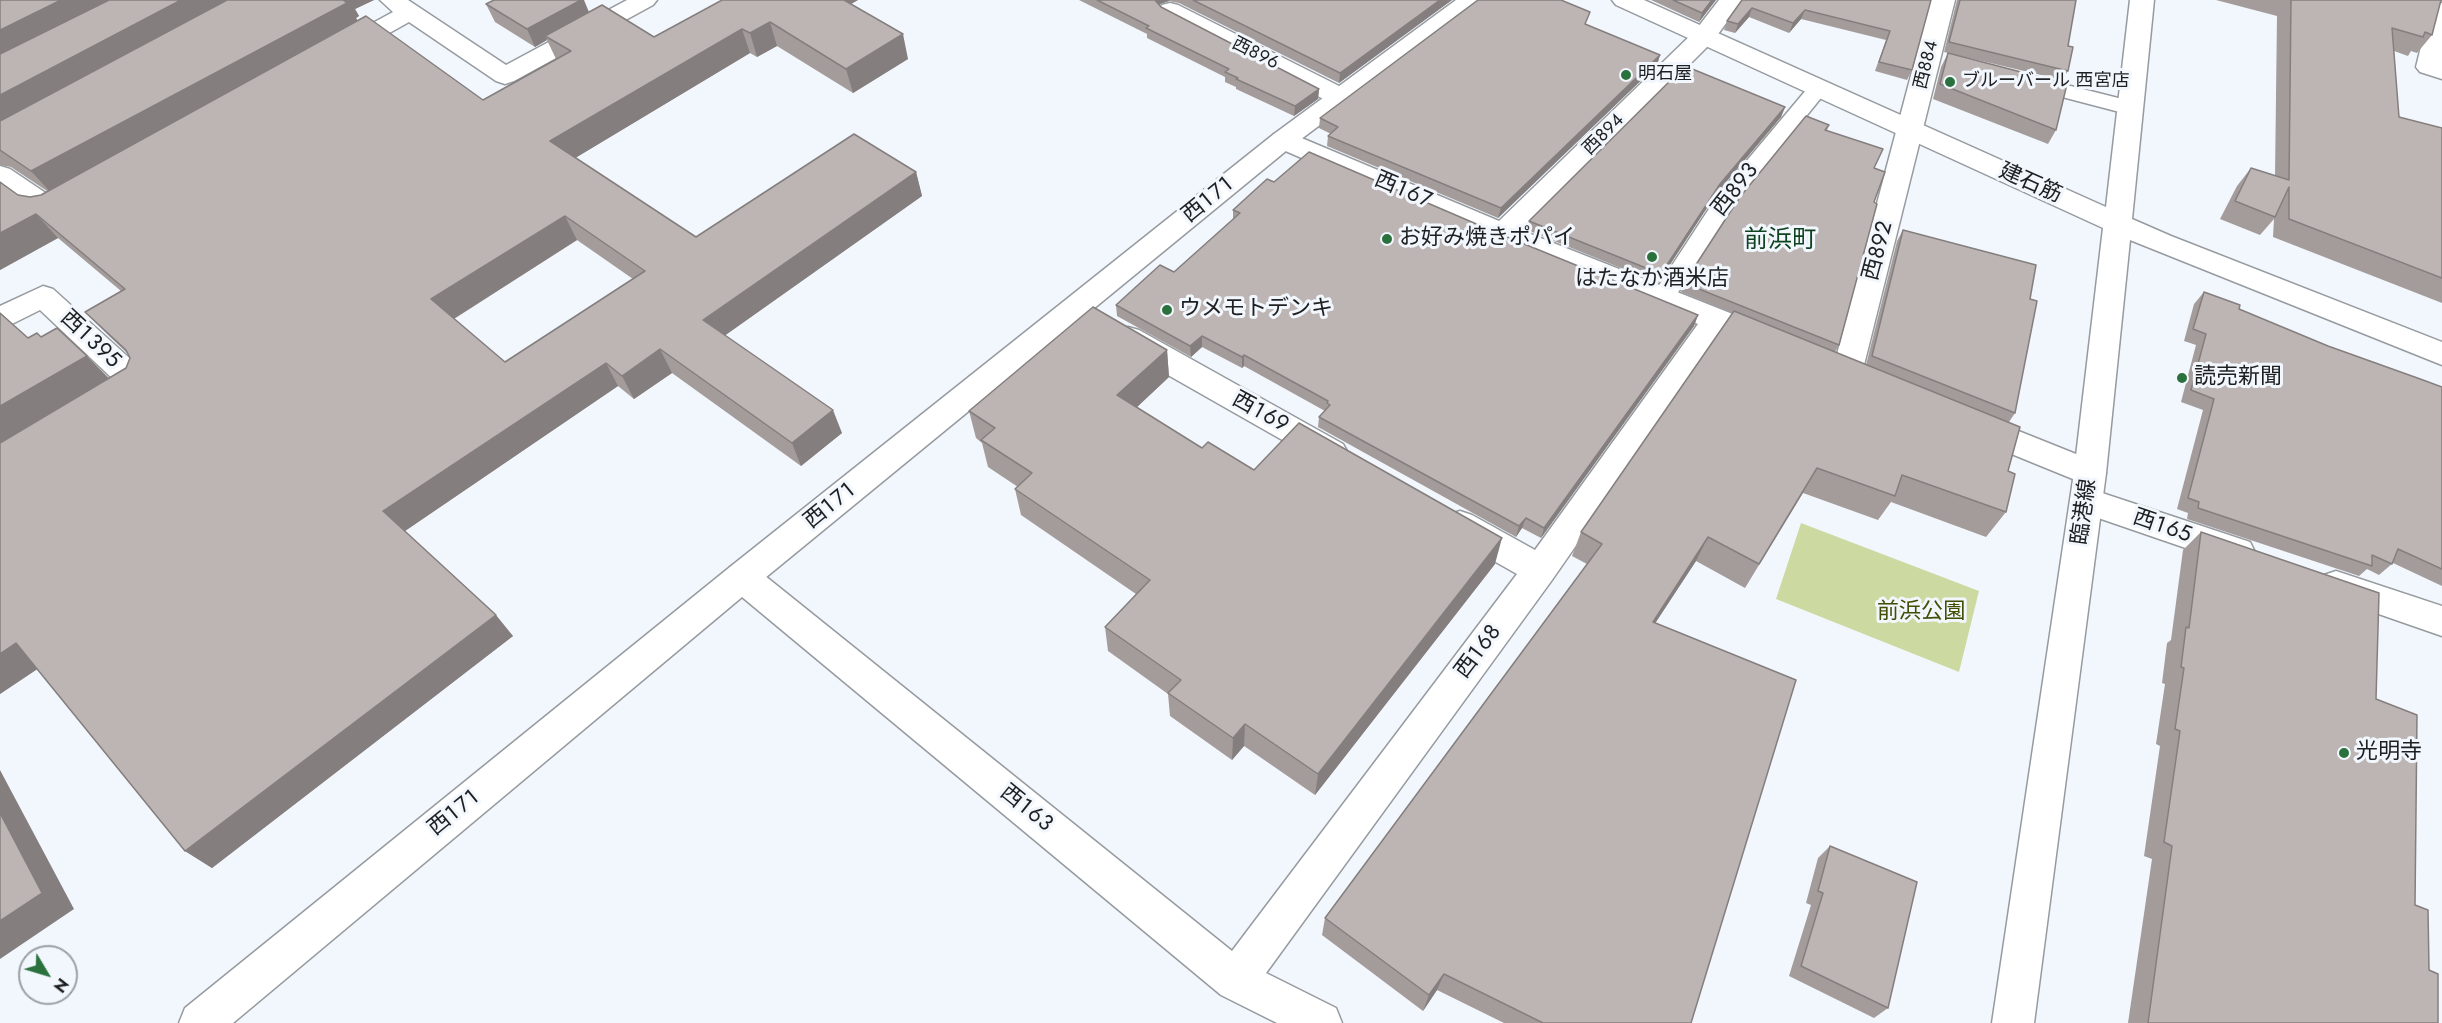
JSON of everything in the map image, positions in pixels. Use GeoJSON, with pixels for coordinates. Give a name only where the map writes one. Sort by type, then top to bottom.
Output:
{"type":"FeatureCollection","features":[{"type":"Feature","properties":{"kind":"street"},"geometry":{"type":"LineString","coordinates":[[318,63],[405,5],[505,76],[645,0]]}},
{"type":"Feature","properties":{"kind":"street","name":"西１７１"},"geometry":{"type":"LineString","coordinates":[[200,1023],[742,577],[1283,140],[1471,0]]}},
{"type":"Feature","properties":{"kind":"street","name":"建石筋"},"geometry":{"type":"LineString","coordinates":[[1624,0],[2161,243],[2442,354]]}},
{"type":"Feature","properties":{"kind":"street","name":"西８９４"},"geometry":{"type":"LineString","coordinates":[[1503,234],[1704,36],[1731,0]]}},
{"type":"Feature","properties":{"kind":"street","name":"西８８４"},"geometry":{"type":"LineString","coordinates":[[1910,130],[1940,58],[1943,0]]}},
{"type":"Feature","properties":{"kind":"street","name":"臨港線"},"geometry":{"type":"LineString","coordinates":[[2013,1023],[2089,487],[2142,0]]}},
{"type":"Feature","properties":{"kind":"street","name":"西８９６"},"geometry":{"type":"LineString","coordinates":[[1179,5],[1340,97]]}},
{"type":"Feature","properties":{"kind":"street"},"geometry":{"type":"LineString","coordinates":[[2442,10],[2429,67],[2442,71]]}},
{"type":"Feature","properties":{"kind":"street","name":"西８９２"},"geometry":{"type":"LineString","coordinates":[[1847,373],[1910,130]]}},
{"type":"Feature","properties":{"kind":"street","name":"西１６７"},"geometry":{"type":"LineString","coordinates":[[1283,140],[1503,234],[1793,351]]}},
{"type":"Feature","properties":{"kind":"street"},"geometry":{"type":"LineString","coordinates":[[7,189],[52,210],[93,188]]}},
{"type":"Feature","properties":{"kind":"street","name":"西１３９５"},"geometry":{"type":"LineString","coordinates":[[0,319],[43,296],[136,382],[87,411]]}},
{"type":"Feature","properties":{"kind":"street","name":"西１６９"},"geometry":{"type":"LineString","coordinates":[[1076,308],[1354,465]]}},
{"type":"Feature","properties":{"kind":"street","name":"西１６８"},"geometry":{"type":"LineString","coordinates":[[1236,980],[1540,570],[1717,320]]}},
{"type":"Feature","properties":{"kind":"street"},"geometry":{"type":"LineString","coordinates":[[1946,414],[2089,487]]}},
{"type":"Feature","properties":{"kind":"street","name":"西１６５"},"geometry":{"type":"LineString","coordinates":[[2089,487],[2264,561]]}},
{"type":"Feature","properties":{"kind":"street"},"geometry":{"type":"LineString","coordinates":[[1436,512],[1540,570]]}},
{"type":"Feature","properties":{"kind":"street"},"geometry":{"type":"LineString","coordinates":[[2309,576],[2442,621]]}},
{"type":"Feature","properties":{"kind":"street","name":"西１６３"},"geometry":{"type":"LineString","coordinates":[[742,577],[1236,980],[1321,1023]]}},
{"type":"Feature","properties":{"kind":"lane"},"geometry":{"type":"LineString","coordinates":[[2008,76],[2131,108]]}},
{"type":"Feature","properties":{"kind":"lane","name":"西８９３"},"geometry":{"type":"LineString","coordinates":[[1662,299],[1726,200],[1819,88]]}},
{"type":"Feature","properties":{"kind":"green space","name":"前浜公園"},"geometry":{"type":"Polygon","coordinates":[[[1801,523],[1979,591],[1959,672],[1776,599],[1801,523]]]}},
{"type":"Feature","properties":{"kind":"building"},"geometry":{"type":"Polygon","coordinates":[[[0,0],[61,0],[0,30],[0,0]]]}},
{"type":"Feature","properties":{"kind":"building"},"geometry":{"type":"Polygon","coordinates":[[[109,0],[181,0],[0,95],[0,54],[109,0]]]}},
{"type":"Feature","properties":{"kind":"building"},"geometry":{"type":"Polygon","coordinates":[[[227,0],[343,0],[347,3],[31,171],[0,150],[0,121],[227,0]]]}},
{"type":"Feature","properties":{"kind":"building"},"geometry":{"type":"Polygon","coordinates":[[[494,0],[581,0],[527,29],[486,4],[494,0]]]}},
{"type":"Feature","properties":{"kind":"building"},"geometry":{"type":"Polygon","coordinates":[[[722,0],[844,0],[903,34],[846,69],[770,22],[750,33],[742,29],[550,141],[696,237],[854,134],[916,172],[703,320],[833,410],[792,443],[660,349],[622,376],[606,363],[383,511],[496,615],[185,851],[16,643],[0,654],[0,443],[126,368],[130,358],[126,350],[85,312],[125,289],[36,214],[0,233],[0,182],[18,195],[30,197],[41,195],[366,16],[483,100],[571,51],[545,36],[602,5],[654,37],[722,0]],[[565,216],[431,299],[505,362],[645,271],[565,216]]]}},
{"type":"Feature","properties":{"kind":"building"},"geometry":{"type":"Polygon","coordinates":[[[1097,0],[1155,0],[1161,7],[1319,89],[1295,106],[1236,79],[1238,78],[1225,72],[1229,69],[1146,28],[1149,26],[1097,0]]]}},
{"type":"Feature","properties":{"kind":"building"},"geometry":{"type":"Polygon","coordinates":[[[1193,0],[1440,0],[1340,73],[1193,0]]]}},
{"type":"Feature","properties":{"kind":"building"},"geometry":{"type":"Polygon","coordinates":[[[1478,0],[1561,0],[1590,12],[1585,24],[1660,55],[1501,208],[1328,136],[1338,127],[1320,118],[1478,0]]]}},
{"type":"Feature","properties":{"kind":"building"},"geometry":{"type":"Polygon","coordinates":[[[1673,0],[1712,0],[1702,13],[1673,0]]]}},
{"type":"Feature","properties":{"kind":"building"},"geometry":{"type":"Polygon","coordinates":[[[1742,0],[1931,0],[1912,70],[1879,62],[1890,31],[1805,10],[1793,23],[1752,8],[1738,24],[1727,21],[1742,0]]]}},
{"type":"Feature","properties":{"kind":"building"},"geometry":{"type":"Polygon","coordinates":[[[1960,0],[2076,0],[2068,46],[2073,47],[2068,71],[1949,42],[1960,0]]]}},
{"type":"Feature","properties":{"kind":"building"},"geometry":{"type":"Polygon","coordinates":[[[2291,0],[2441,0],[2432,35],[2425,32],[2423,37],[2392,28],[2399,117],[2442,128],[2442,278],[2289,219],[2289,187],[2275,217],[2235,201],[2251,168],[2289,180],[2291,0]]]}},
{"type":"Feature","properties":{"kind":"building"},"geometry":{"type":"Polygon","coordinates":[[[1948,53],[2067,84],[2056,130],[1940,84],[1948,53]]]}},
{"type":"Feature","properties":{"kind":"building"},"geometry":{"type":"Polygon","coordinates":[[[1685,66],[1785,107],[1720,184],[1661,274],[1529,221],[1685,66]]]}},
{"type":"Feature","properties":{"kind":"building"},"geometry":{"type":"Polygon","coordinates":[[[1806,116],[1829,125],[1825,130],[1883,149],[1874,168],[1885,172],[1874,202],[1877,204],[1839,345],[1684,283],[1740,197],[1806,116]]]}},
{"type":"Feature","properties":{"kind":"building"},"geometry":{"type":"Polygon","coordinates":[[[1309,152],[1495,232],[1698,315],[1544,528],[1526,518],[1519,526],[1319,417],[1330,405],[1328,401],[1244,355],[1242,357],[1202,336],[1190,346],[1116,305],[1160,265],[1174,272],[1240,213],[1233,210],[1267,179],[1274,182],[1309,152]]]}},
{"type":"Feature","properties":{"kind":"building"},"geometry":{"type":"Polygon","coordinates":[[[1903,230],[2036,265],[2030,299],[2037,301],[2015,413],[1872,356],[1903,230]]]}},
{"type":"Feature","properties":{"kind":"building"},"geometry":{"type":"Polygon","coordinates":[[[2204,292],[2240,305],[2239,309],[2328,346],[2442,387],[2442,569],[2398,549],[2392,564],[2372,555],[2372,566],[2198,508],[2199,502],[2188,498],[2214,399],[2191,390],[2206,334],[2193,329],[2204,292]]]}},
{"type":"Feature","properties":{"kind":"building"},"geometry":{"type":"Polygon","coordinates":[[[1093,307],[1167,350],[1117,395],[1202,448],[1208,442],[1254,470],[1299,423],[1502,538],[1318,774],[1245,724],[1233,738],[1168,693],[1181,680],[1105,627],[1150,580],[1015,489],[1032,473],[981,440],[995,428],[969,411],[1093,307]]]}},
{"type":"Feature","properties":{"kind":"building"},"geometry":{"type":"Polygon","coordinates":[[[1734,311],[2020,427],[2008,471],[2015,474],[2006,512],[1902,475],[1895,496],[1817,468],[1759,564],[1708,537],[1653,622],[1796,680],[1691,1023],[1543,1023],[1444,974],[1429,995],[1325,918],[1602,544],[1581,532],[1734,311]]]}},
{"type":"Feature","properties":{"kind":"building"},"geometry":{"type":"Polygon","coordinates":[[[0,313],[28,338],[37,333],[41,337],[57,328],[87,356],[0,406],[0,313]]]}},
{"type":"Feature","properties":{"kind":"building"},"geometry":{"type":"Polygon","coordinates":[[[2201,532],[2379,593],[2376,699],[2417,715],[2415,905],[2428,910],[2429,970],[2438,974],[2438,1023],[2148,1023],[2172,846],[2164,842],[2180,731],[2175,729],[2184,668],[2181,667],[2186,627],[2189,628],[2201,532]]]}},
{"type":"Feature","properties":{"kind":"building"},"geometry":{"type":"Polygon","coordinates":[[[0,813],[42,893],[0,921],[0,813]]]}},
{"type":"Feature","properties":{"kind":"building"},"geometry":{"type":"Polygon","coordinates":[[[1830,846],[1917,882],[1888,1008],[1801,966],[1823,893],[1818,891],[1830,846]]]}},
{"type":"Feature","properties":{"kind":"place","name":"明石屋"},"geometry":{"type":"Point","coordinates":[1626,75]}},
{"type":"Feature","properties":{"kind":"place","name":"ブルーバール 西宮店"},"geometry":{"type":"Point","coordinates":[1950,82]}},
{"type":"Feature","properties":{"kind":"place","name":"お好み焼きポパイ"},"geometry":{"type":"Point","coordinates":[1387,239]}},
{"type":"Feature","properties":{"kind":"place","name":"はたなか酒米店"},"geometry":{"type":"Point","coordinates":[1652,257]}},
{"type":"Feature","properties":{"kind":"place","name":"ウメモトデンキ"},"geometry":{"type":"Point","coordinates":[1167,310]}},
{"type":"Feature","properties":{"kind":"place","name":"読売新聞"},"geometry":{"type":"Point","coordinates":[2182,378]}},
{"type":"Feature","properties":{"kind":"place","name":"光明寺"},"geometry":{"type":"Point","coordinates":[2344,753]}},
{"type":"Feature","properties":{"kind":"district","name":"前浜町"},"geometry":{"type":"Point","coordinates":[1780,241]}}]}
